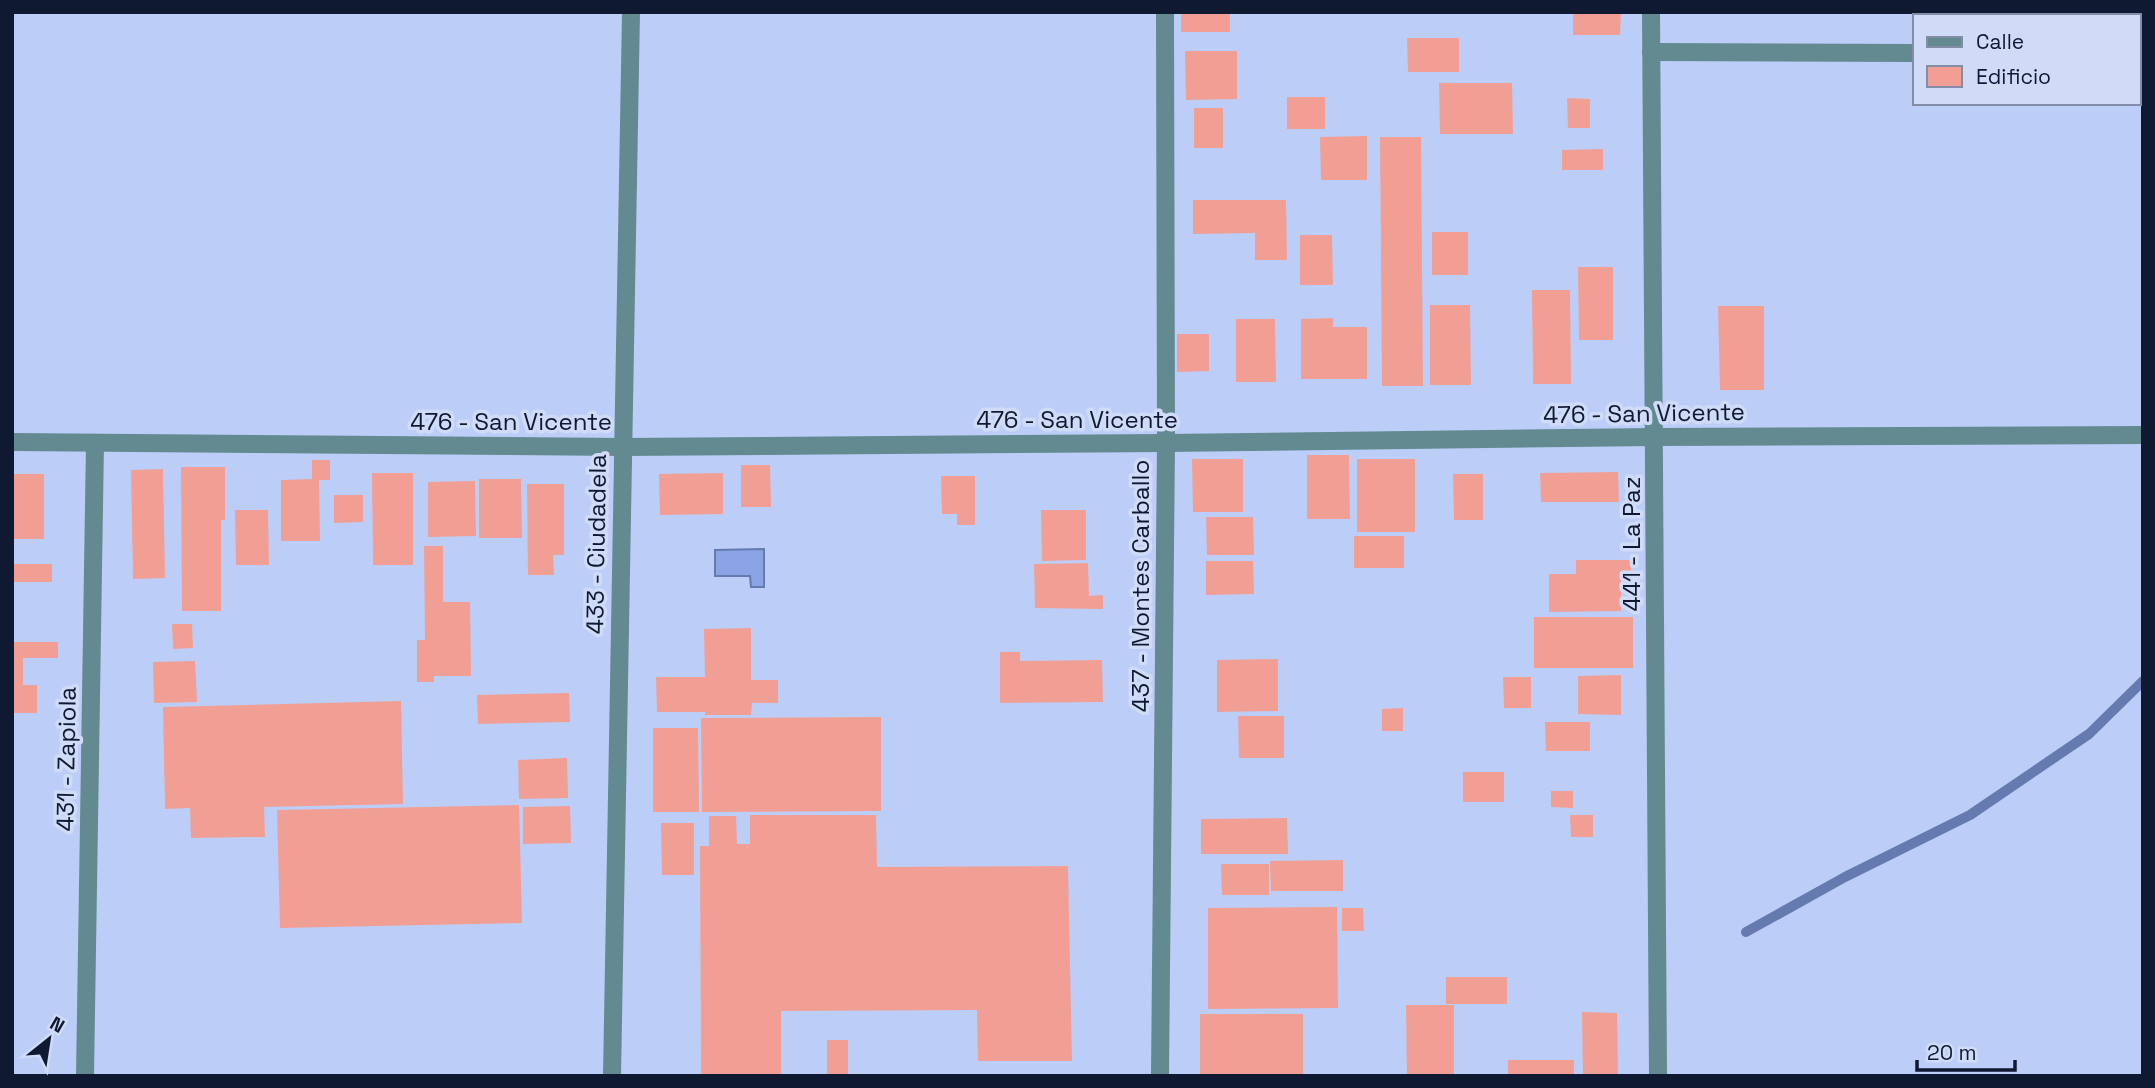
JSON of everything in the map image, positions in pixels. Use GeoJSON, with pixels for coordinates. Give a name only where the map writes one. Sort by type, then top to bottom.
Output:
{"type":"FeatureCollection","features":[{"type":"Feature","properties":{"kind":"street","name":"433 - Ciudadela"},"geometry":{"type":"LineString","coordinates":[[612,1076],[631,12]]}},
{"type":"Feature","properties":{"kind":"street","name":"437 - Montes Carballo"},"geometry":{"type":"LineString","coordinates":[[1160,1076],[1166,443],[1165,12]]}},
{"type":"Feature","properties":{"kind":"street","name":"441 - La Paz"},"geometry":{"type":"LineString","coordinates":[[1651,12],[1658,1076]]}},
{"type":"Feature","properties":{"kind":"street"},"geometry":{"type":"LineString","coordinates":[[1651,52],[1913,53]]}},
{"type":"Feature","properties":{"kind":"street","name":"476 - San Vicente"},"geometry":{"type":"LineString","coordinates":[[12,442],[623,447],[1655,436],[2143,435]]}},
{"type":"Feature","properties":{"kind":"street","name":"431 - Zapiola"},"geometry":{"type":"LineString","coordinates":[[85,1076],[95,443]]}},
{"type":"Feature","properties":{"kind":"water"},"geometry":{"type":"Polygon","coordinates":[[[764,549],[764,587],[751,587],[750,576],[715,576],[715,550],[764,549]]]}},
{"type":"Feature","properties":{"kind":"building"},"geometry":{"type":"Polygon","coordinates":[[[1181,12],[1230,12],[1230,32],[1181,32],[1181,12]]]}},
{"type":"Feature","properties":{"kind":"building"},"geometry":{"type":"Polygon","coordinates":[[[1573,12],[1621,12],[1620,35],[1573,35],[1573,12]]]}},
{"type":"Feature","properties":{"kind":"building"},"geometry":{"type":"Polygon","coordinates":[[[1407,38],[1459,38],[1459,72],[1408,72],[1407,38]]]}},
{"type":"Feature","properties":{"kind":"building"},"geometry":{"type":"Polygon","coordinates":[[[1185,51],[1237,51],[1237,99],[1186,100],[1185,51]]]}},
{"type":"Feature","properties":{"kind":"building"},"geometry":{"type":"Polygon","coordinates":[[[1439,83],[1512,83],[1513,134],[1440,134],[1439,83]]]}},
{"type":"Feature","properties":{"kind":"building"},"geometry":{"type":"Polygon","coordinates":[[[1287,97],[1325,97],[1325,129],[1287,129],[1287,97]]]}},
{"type":"Feature","properties":{"kind":"building"},"geometry":{"type":"Polygon","coordinates":[[[1567,98],[1590,99],[1590,128],[1568,128],[1567,98]]]}},
{"type":"Feature","properties":{"kind":"building"},"geometry":{"type":"Polygon","coordinates":[[[1194,108],[1223,108],[1223,148],[1194,148],[1194,108]]]}},
{"type":"Feature","properties":{"kind":"building"},"geometry":{"type":"Polygon","coordinates":[[[1367,136],[1367,180],[1321,180],[1320,137],[1367,136]]]}},
{"type":"Feature","properties":{"kind":"building"},"geometry":{"type":"Polygon","coordinates":[[[1380,137],[1421,137],[1423,386],[1382,386],[1380,137]]]}},
{"type":"Feature","properties":{"kind":"building"},"geometry":{"type":"Polygon","coordinates":[[[1603,149],[1603,170],[1562,170],[1562,150],[1603,149]]]}},
{"type":"Feature","properties":{"kind":"building"},"geometry":{"type":"Polygon","coordinates":[[[1193,200],[1286,200],[1287,260],[1255,260],[1255,233],[1193,234],[1193,200]]]}},
{"type":"Feature","properties":{"kind":"building"},"geometry":{"type":"Polygon","coordinates":[[[1432,232],[1468,232],[1468,275],[1432,275],[1432,232]]]}},
{"type":"Feature","properties":{"kind":"building"},"geometry":{"type":"Polygon","coordinates":[[[1300,235],[1332,235],[1333,285],[1300,285],[1300,235]]]}},
{"type":"Feature","properties":{"kind":"building"},"geometry":{"type":"Polygon","coordinates":[[[1578,267],[1613,267],[1613,340],[1579,340],[1578,267]]]}},
{"type":"Feature","properties":{"kind":"building"},"geometry":{"type":"Polygon","coordinates":[[[1532,290],[1570,290],[1571,384],[1533,384],[1532,290]]]}},
{"type":"Feature","properties":{"kind":"building"},"geometry":{"type":"Polygon","coordinates":[[[1430,305],[1470,305],[1471,385],[1430,385],[1430,305]]]}},
{"type":"Feature","properties":{"kind":"building"},"geometry":{"type":"Polygon","coordinates":[[[1718,306],[1764,306],[1764,390],[1720,390],[1718,306]]]}},
{"type":"Feature","properties":{"kind":"building"},"geometry":{"type":"Polygon","coordinates":[[[1333,318],[1333,327],[1367,327],[1367,379],[1301,379],[1301,319],[1333,318]]]}},
{"type":"Feature","properties":{"kind":"building"},"geometry":{"type":"Polygon","coordinates":[[[1236,319],[1275,319],[1276,382],[1236,382],[1236,319]]]}},
{"type":"Feature","properties":{"kind":"building"},"geometry":{"type":"Polygon","coordinates":[[[1177,334],[1209,334],[1209,371],[1177,372],[1177,334]]]}},
{"type":"Feature","properties":{"kind":"building"},"geometry":{"type":"Polygon","coordinates":[[[1307,455],[1349,455],[1350,519],[1307,519],[1307,455]]]}},
{"type":"Feature","properties":{"kind":"building"},"geometry":{"type":"Polygon","coordinates":[[[1192,459],[1243,459],[1243,512],[1193,512],[1192,459]]]}},
{"type":"Feature","properties":{"kind":"building"},"geometry":{"type":"Polygon","coordinates":[[[1357,459],[1415,459],[1415,532],[1357,532],[1357,459]]]}},
{"type":"Feature","properties":{"kind":"building"},"geometry":{"type":"Polygon","coordinates":[[[312,460],[330,460],[330,480],[319,480],[320,541],[281,541],[281,480],[312,479],[312,460]]]}},
{"type":"Feature","properties":{"kind":"building"},"geometry":{"type":"Polygon","coordinates":[[[741,465],[770,465],[771,507],[741,507],[741,465]]]}},
{"type":"Feature","properties":{"kind":"building"},"geometry":{"type":"Polygon","coordinates":[[[181,467],[225,467],[225,520],[221,520],[221,611],[182,611],[181,467]]]}},
{"type":"Feature","properties":{"kind":"building"},"geometry":{"type":"Polygon","coordinates":[[[163,469],[165,578],[133,579],[131,470],[163,469]]]}},
{"type":"Feature","properties":{"kind":"building"},"geometry":{"type":"Polygon","coordinates":[[[1618,472],[1619,502],[1541,502],[1540,473],[1618,472]]]}},
{"type":"Feature","properties":{"kind":"building"},"geometry":{"type":"Polygon","coordinates":[[[372,473],[413,473],[413,565],[373,565],[372,473]]]}},
{"type":"Feature","properties":{"kind":"building"},"geometry":{"type":"Polygon","coordinates":[[[723,473],[723,514],[660,515],[659,474],[723,473]]]}},
{"type":"Feature","properties":{"kind":"building"},"geometry":{"type":"Polygon","coordinates":[[[12,474],[44,474],[44,539],[12,539],[12,474]]]}},
{"type":"Feature","properties":{"kind":"building"},"geometry":{"type":"Polygon","coordinates":[[[1453,474],[1483,474],[1483,520],[1454,520],[1453,474]]]}},
{"type":"Feature","properties":{"kind":"building"},"geometry":{"type":"Polygon","coordinates":[[[941,476],[975,476],[975,525],[957,525],[957,514],[942,514],[941,476]]]}},
{"type":"Feature","properties":{"kind":"building"},"geometry":{"type":"Polygon","coordinates":[[[479,479],[521,479],[522,538],[479,538],[479,479]]]}},
{"type":"Feature","properties":{"kind":"building"},"geometry":{"type":"Polygon","coordinates":[[[475,481],[476,536],[428,537],[428,482],[475,481]]]}},
{"type":"Feature","properties":{"kind":"building"},"geometry":{"type":"Polygon","coordinates":[[[527,484],[564,484],[564,555],[553,555],[554,575],[528,575],[527,484]]]}},
{"type":"Feature","properties":{"kind":"building"},"geometry":{"type":"Polygon","coordinates":[[[334,495],[363,495],[363,522],[334,523],[334,495]]]}},
{"type":"Feature","properties":{"kind":"building"},"geometry":{"type":"Polygon","coordinates":[[[235,510],[268,510],[269,565],[236,565],[235,510]]]}},
{"type":"Feature","properties":{"kind":"building"},"geometry":{"type":"Polygon","coordinates":[[[1041,510],[1086,510],[1086,560],[1042,561],[1041,510]]]}},
{"type":"Feature","properties":{"kind":"building"},"geometry":{"type":"Polygon","coordinates":[[[1206,517],[1253,517],[1254,555],[1207,555],[1206,517]]]}},
{"type":"Feature","properties":{"kind":"building"},"geometry":{"type":"Polygon","coordinates":[[[1354,536],[1404,536],[1404,568],[1354,568],[1354,536]]]}},
{"type":"Feature","properties":{"kind":"building"},"geometry":{"type":"Polygon","coordinates":[[[424,546],[443,546],[443,602],[470,602],[471,676],[434,676],[434,682],[417,682],[417,640],[425,640],[424,546]]]}},
{"type":"Feature","properties":{"kind":"building"},"geometry":{"type":"Polygon","coordinates":[[[1576,560],[1631,560],[1631,580],[1621,580],[1621,611],[1549,612],[1549,574],[1576,574],[1576,560]]]}},
{"type":"Feature","properties":{"kind":"building"},"geometry":{"type":"Polygon","coordinates":[[[1206,561],[1253,561],[1254,594],[1206,595],[1206,561]]]}},
{"type":"Feature","properties":{"kind":"building"},"geometry":{"type":"Polygon","coordinates":[[[1088,563],[1089,596],[1103,595],[1103,609],[1035,608],[1034,564],[1088,563]]]}},
{"type":"Feature","properties":{"kind":"building"},"geometry":{"type":"Polygon","coordinates":[[[12,564],[52,564],[52,582],[12,582],[12,564]]]}},
{"type":"Feature","properties":{"kind":"building"},"geometry":{"type":"Polygon","coordinates":[[[1534,617],[1633,617],[1633,668],[1534,668],[1534,617]]]}},
{"type":"Feature","properties":{"kind":"building"},"geometry":{"type":"Polygon","coordinates":[[[172,624],[192,624],[193,648],[173,649],[172,624]]]}},
{"type":"Feature","properties":{"kind":"building"},"geometry":{"type":"Polygon","coordinates":[[[751,628],[751,680],[778,680],[778,703],[752,703],[751,715],[657,712],[656,677],[705,677],[704,629],[751,628]]]}},
{"type":"Feature","properties":{"kind":"building"},"geometry":{"type":"Polygon","coordinates":[[[12,642],[58,642],[58,658],[23,658],[23,685],[37,685],[37,713],[12,713],[12,642]]]}},
{"type":"Feature","properties":{"kind":"building"},"geometry":{"type":"Polygon","coordinates":[[[1000,652],[1020,652],[1020,661],[1102,660],[1103,702],[1000,703],[1000,652]]]}},
{"type":"Feature","properties":{"kind":"building"},"geometry":{"type":"Polygon","coordinates":[[[1278,659],[1278,711],[1217,712],[1217,660],[1278,659]]]}},
{"type":"Feature","properties":{"kind":"building"},"geometry":{"type":"Polygon","coordinates":[[[195,661],[197,702],[154,703],[153,662],[195,661]]]}},
{"type":"Feature","properties":{"kind":"building"},"geometry":{"type":"Polygon","coordinates":[[[1621,675],[1621,715],[1578,714],[1578,676],[1621,675]]]}},
{"type":"Feature","properties":{"kind":"building"},"geometry":{"type":"Polygon","coordinates":[[[1503,677],[1531,677],[1531,708],[1504,708],[1503,677]]]}},
{"type":"Feature","properties":{"kind":"building"},"geometry":{"type":"Polygon","coordinates":[[[569,693],[570,722],[478,724],[477,695],[569,693]]]}},
{"type":"Feature","properties":{"kind":"building"},"geometry":{"type":"Polygon","coordinates":[[[401,701],[403,804],[264,807],[265,837],[191,838],[190,808],[165,809],[163,707],[401,701]]]}},
{"type":"Feature","properties":{"kind":"building"},"geometry":{"type":"Polygon","coordinates":[[[1403,708],[1403,731],[1382,731],[1382,709],[1403,708]]]}},
{"type":"Feature","properties":{"kind":"building"},"geometry":{"type":"Polygon","coordinates":[[[1238,716],[1284,716],[1284,758],[1239,758],[1238,716]]]}},
{"type":"Feature","properties":{"kind":"building"},"geometry":{"type":"Polygon","coordinates":[[[881,717],[881,811],[702,812],[701,718],[881,717]]]}},
{"type":"Feature","properties":{"kind":"building"},"geometry":{"type":"Polygon","coordinates":[[[1545,722],[1590,722],[1590,751],[1546,751],[1545,722]]]}},
{"type":"Feature","properties":{"kind":"building"},"geometry":{"type":"Polygon","coordinates":[[[653,728],[698,728],[699,812],[653,812],[653,728]]]}},
{"type":"Feature","properties":{"kind":"building"},"geometry":{"type":"Polygon","coordinates":[[[567,758],[568,798],[519,799],[518,760],[567,758]]]}},
{"type":"Feature","properties":{"kind":"building"},"geometry":{"type":"Polygon","coordinates":[[[1463,772],[1504,772],[1504,802],[1463,802],[1463,772]]]}},
{"type":"Feature","properties":{"kind":"building"},"geometry":{"type":"Polygon","coordinates":[[[1551,791],[1573,791],[1573,808],[1551,807],[1551,791]]]}},
{"type":"Feature","properties":{"kind":"building"},"geometry":{"type":"Polygon","coordinates":[[[519,805],[522,923],[280,928],[277,810],[519,805]]]}},
{"type":"Feature","properties":{"kind":"building"},"geometry":{"type":"Polygon","coordinates":[[[570,806],[571,843],[523,844],[523,807],[570,806]]]}},
{"type":"Feature","properties":{"kind":"building"},"geometry":{"type":"Polygon","coordinates":[[[750,815],[876,815],[877,867],[1068,866],[1072,1061],[978,1061],[977,1010],[781,1011],[781,1076],[701,1076],[700,846],[709,846],[709,816],[736,816],[737,844],[750,844],[750,815]]]}},
{"type":"Feature","properties":{"kind":"building"},"geometry":{"type":"Polygon","coordinates":[[[1570,815],[1593,815],[1593,837],[1571,837],[1570,815]]]}},
{"type":"Feature","properties":{"kind":"building"},"geometry":{"type":"Polygon","coordinates":[[[1287,818],[1288,854],[1201,854],[1201,819],[1287,818]]]}},
{"type":"Feature","properties":{"kind":"building"},"geometry":{"type":"Polygon","coordinates":[[[661,823],[694,823],[694,875],[662,875],[661,823]]]}},
{"type":"Feature","properties":{"kind":"building"},"geometry":{"type":"Polygon","coordinates":[[[1343,860],[1343,891],[1271,891],[1270,861],[1343,860]]]}},
{"type":"Feature","properties":{"kind":"building"},"geometry":{"type":"Polygon","coordinates":[[[1221,864],[1269,864],[1269,895],[1222,895],[1221,864]]]}},
{"type":"Feature","properties":{"kind":"building"},"geometry":{"type":"Polygon","coordinates":[[[1337,907],[1338,1008],[1208,1009],[1208,908],[1337,907]]]}},
{"type":"Feature","properties":{"kind":"building"},"geometry":{"type":"Polygon","coordinates":[[[1342,908],[1363,908],[1364,931],[1342,931],[1342,908]]]}},
{"type":"Feature","properties":{"kind":"building"},"geometry":{"type":"Polygon","coordinates":[[[1446,977],[1507,977],[1507,1004],[1446,1004],[1446,977]]]}},
{"type":"Feature","properties":{"kind":"building"},"geometry":{"type":"Polygon","coordinates":[[[1406,1005],[1454,1005],[1454,1076],[1407,1076],[1406,1005]]]}},
{"type":"Feature","properties":{"kind":"building"},"geometry":{"type":"Polygon","coordinates":[[[1582,1012],[1617,1013],[1618,1076],[1583,1076],[1582,1012]]]}},
{"type":"Feature","properties":{"kind":"building"},"geometry":{"type":"Polygon","coordinates":[[[1200,1014],[1303,1014],[1303,1076],[1200,1076],[1200,1014]]]}},
{"type":"Feature","properties":{"kind":"building"},"geometry":{"type":"Polygon","coordinates":[[[827,1040],[848,1040],[848,1076],[827,1076],[827,1040]]]}},
{"type":"Feature","properties":{"kind":"building"},"geometry":{"type":"Polygon","coordinates":[[[1508,1060],[1574,1060],[1574,1076],[1508,1076],[1508,1060]]]}},
{"type":"Feature","properties":{"kind":"waterway"},"geometry":{"type":"LineString","coordinates":[[1746,932],[1845,877],[1970,815],[2089,734],[2143,681]]}}]}
